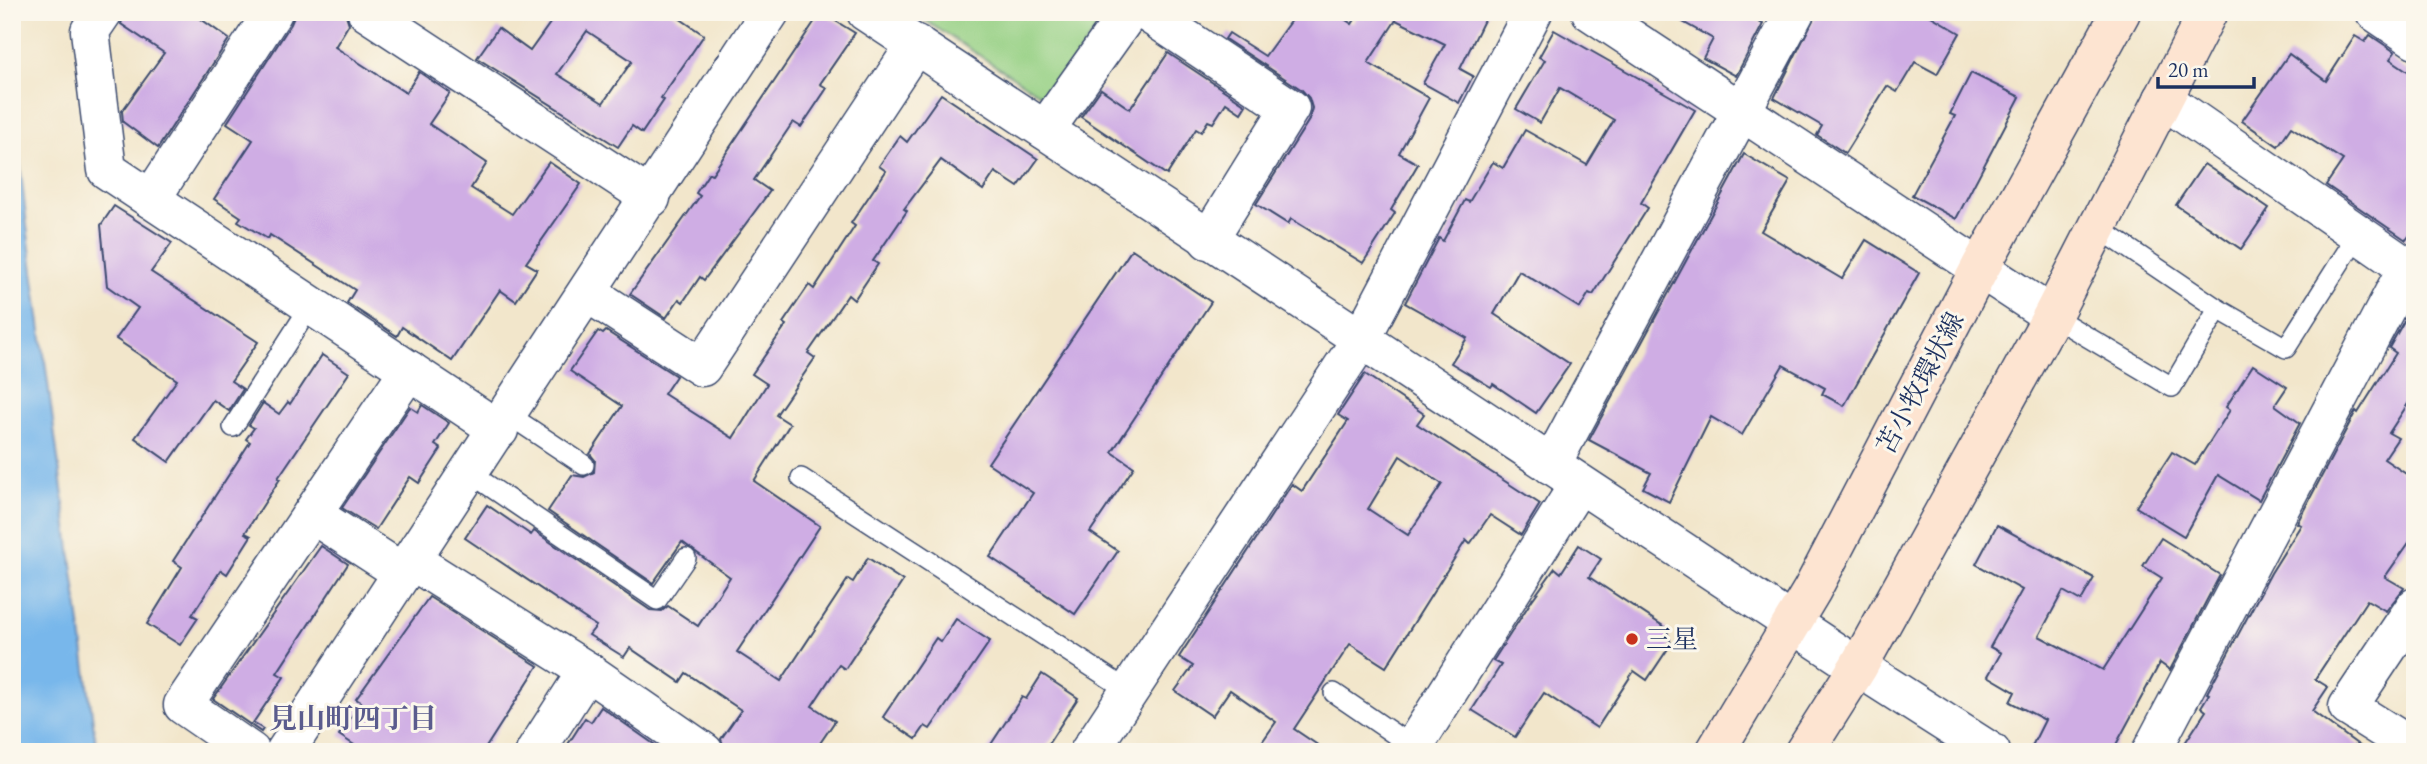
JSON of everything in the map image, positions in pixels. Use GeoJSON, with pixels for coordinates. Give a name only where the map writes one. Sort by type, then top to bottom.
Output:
{"type":"FeatureCollection","features":[{"type":"Feature","properties":{"kind":"main road","name":"苫小牧環状線"},"geometry":{"type":"LineString","coordinates":[[1715,752],[1791,624],[1980,268],[2121,12]]}},
{"type":"Feature","properties":{"kind":"main road"},"geometry":{"type":"LineString","coordinates":[[1804,752],[1858,667],[2052,316],[2208,12]]}},
{"type":"Feature","properties":{"kind":"street"},"geometry":{"type":"LineString","coordinates":[[103,12],[90,31],[107,170],[408,370],[504,422]]}},
{"type":"Feature","properties":{"kind":"street"},"geometry":{"type":"LineString","coordinates":[[151,199],[273,12]]}},
{"type":"Feature","properties":{"kind":"street"},"geometry":{"type":"LineString","coordinates":[[367,12],[651,198]]}},
{"type":"Feature","properties":{"kind":"street"},"geometry":{"type":"LineString","coordinates":[[285,752],[651,198],[770,12]]}},
{"type":"Feature","properties":{"kind":"street"},"geometry":{"type":"LineString","coordinates":[[866,12],[1360,341],[1991,752]]}},
{"type":"Feature","properties":{"kind":"street"},"geometry":{"type":"LineString","coordinates":[[1045,130],[1129,12]]}},
{"type":"Feature","properties":{"kind":"street"},"geometry":{"type":"LineString","coordinates":[[1146,12],[1290,108],[1209,240]]}},
{"type":"Feature","properties":{"kind":"street"},"geometry":{"type":"LineString","coordinates":[[1089,752],[1360,341],[1533,12]]}},
{"type":"Feature","properties":{"kind":"street"},"geometry":{"type":"LineString","coordinates":[[1591,12],[2052,316]]}},
{"type":"Feature","properties":{"kind":"street"},"geometry":{"type":"LineString","coordinates":[[1412,749],[1565,475],[1742,112],[1795,12]]}},
{"type":"Feature","properties":{"kind":"street"},"geometry":{"type":"LineString","coordinates":[[2375,12],[2415,38]]}},
{"type":"Feature","properties":{"kind":"street"},"geometry":{"type":"LineString","coordinates":[[588,293],[702,367],[916,44]]}},
{"type":"Feature","properties":{"kind":"street"},"geometry":{"type":"LineString","coordinates":[[2151,752],[2411,270],[2163,99]]}},
{"type":"Feature","properties":{"kind":"street"},"geometry":{"type":"LineString","coordinates":[[251,752],[183,705],[408,370]]}},
{"type":"Feature","properties":{"kind":"street"},"geometry":{"type":"LineString","coordinates":[[312,514],[587,671],[704,752]]}},
{"type":"Feature","properties":{"kind":"street"},"geometry":{"type":"LineString","coordinates":[[2415,607],[2348,707],[2415,749]]}},
{"type":"Feature","properties":{"kind":"street"},"geometry":{"type":"LineString","coordinates":[[535,752],[587,671]]}},
{"type":"Feature","properties":{"kind":"lane"},"geometry":{"type":"LineString","coordinates":[[2097,227],[2218,309],[2286,348],[2358,234]]}},
{"type":"Feature","properties":{"kind":"lane"},"geometry":{"type":"LineString","coordinates":[[233,427],[311,305]]}},
{"type":"Feature","properties":{"kind":"lane"},"geometry":{"type":"LineString","coordinates":[[2052,316],[2172,387],[2218,309]]}},
{"type":"Feature","properties":{"kind":"lane"},"geometry":{"type":"LineString","coordinates":[[504,422],[584,465]]}},
{"type":"Feature","properties":{"kind":"lane"},"geometry":{"type":"LineString","coordinates":[[470,473],[657,600],[686,558]]}},
{"type":"Feature","properties":{"kind":"lane"},"geometry":{"type":"LineString","coordinates":[[802,478],[1129,691]]}},
{"type":"Feature","properties":{"kind":"lane"},"geometry":{"type":"LineString","coordinates":[[1334,693],[1412,749]]}},
{"type":"Feature","properties":{"kind":"green space"},"geometry":{"type":"Polygon","coordinates":[[[912,12],[1109,12],[1047,99],[912,12]]]}},
{"type":"Feature","properties":{"kind":"water"},"geometry":{"type":"Polygon","coordinates":[[[12,93],[27,226],[97,752],[12,752],[12,93]]]}},
{"type":"Feature","properties":{"kind":"building"},"geometry":{"type":"Polygon","coordinates":[[[125,12],[191,12],[229,39],[158,148],[123,122],[122,111],[164,53],[121,24],[125,12]]]}},
{"type":"Feature","properties":{"kind":"building"},"geometry":{"type":"Polygon","coordinates":[[[296,12],[345,12],[349,24],[335,47],[406,93],[419,72],[450,93],[429,124],[487,163],[471,188],[512,214],[549,162],[581,184],[526,263],[537,269],[516,301],[500,290],[452,361],[402,327],[397,336],[347,303],[355,290],[270,235],[268,239],[238,221],[241,217],[214,199],[253,140],[227,123],[296,12]]]}},
{"type":"Feature","properties":{"kind":"building"},"geometry":{"type":"Polygon","coordinates":[[[558,12],[670,12],[704,35],[661,98],[664,100],[642,133],[632,126],[618,147],[477,58],[498,28],[530,51],[558,12]],[[587,31],[557,74],[603,103],[632,61],[587,31]]]}},
{"type":"Feature","properties":{"kind":"building"},"geometry":{"type":"Polygon","coordinates":[[[821,12],[855,33],[820,84],[827,88],[801,127],[793,122],[754,180],[770,191],[704,280],[700,277],[683,302],[679,299],[666,318],[630,294],[700,196],[696,193],[709,173],[712,174],[821,12]]]}},
{"type":"Feature","properties":{"kind":"building"},"geometry":{"type":"Polygon","coordinates":[[[1297,12],[1334,12],[1352,24],[1360,12],[1488,12],[1460,69],[1473,76],[1459,103],[1423,83],[1445,44],[1396,20],[1368,63],[1429,98],[1399,153],[1418,164],[1391,210],[1395,213],[1363,263],[1291,219],[1288,224],[1256,204],[1309,120],[1312,108],[1309,98],[1302,90],[1225,39],[1229,33],[1265,56],[1297,12]]]}},
{"type":"Feature","properties":{"kind":"building"},"geometry":{"type":"Polygon","coordinates":[[[1665,12],[1741,12],[1763,24],[1736,76],[1703,58],[1713,39],[1665,12]]]}},
{"type":"Feature","properties":{"kind":"building"},"geometry":{"type":"Polygon","coordinates":[[[1817,12],[1924,12],[1960,33],[1937,74],[1915,62],[1897,92],[1887,86],[1845,153],[1817,135],[1822,126],[1774,98],[1817,12]]]}},
{"type":"Feature","properties":{"kind":"building"},"geometry":{"type":"Polygon","coordinates":[[[1554,30],[1695,110],[1641,203],[1648,208],[1593,295],[1589,293],[1580,308],[1519,271],[1494,314],[1570,364],[1536,413],[1493,384],[1491,387],[1451,363],[1467,338],[1405,303],[1439,238],[1443,241],[1465,200],[1469,202],[1493,162],[1503,168],[1525,130],[1587,165],[1614,120],[1560,88],[1540,123],[1516,109],[1545,60],[1539,57],[1554,30]]]}},
{"type":"Feature","properties":{"kind":"building"},"geometry":{"type":"Polygon","coordinates":[[[2370,35],[2395,52],[2390,59],[2415,76],[2415,228],[2406,240],[2326,185],[2343,160],[2291,127],[2278,146],[2242,121],[2289,54],[2326,81],[2355,36],[2365,42],[2370,35]]]}},
{"type":"Feature","properties":{"kind":"building"},"geometry":{"type":"Polygon","coordinates":[[[1168,53],[1246,105],[1241,113],[1226,103],[1213,123],[1208,121],[1201,132],[1196,129],[1167,175],[1081,117],[1101,89],[1130,109],[1168,53]]]}},
{"type":"Feature","properties":{"kind":"building"},"geometry":{"type":"Polygon","coordinates":[[[1971,73],[2020,97],[1956,219],[1912,195],[1955,116],[1950,114],[1971,73]]]}},
{"type":"Feature","properties":{"kind":"building"},"geometry":{"type":"Polygon","coordinates":[[[941,94],[1038,159],[1018,187],[995,172],[983,190],[941,160],[904,209],[907,211],[873,261],[878,264],[854,300],[848,295],[808,353],[815,358],[776,415],[790,424],[754,481],[820,526],[737,652],[781,681],[848,579],[853,582],[868,558],[903,581],[845,669],[839,665],[812,706],[835,721],[814,752],[726,752],[721,739],[741,710],[686,673],[680,682],[630,648],[624,657],[589,635],[596,626],[465,538],[487,505],[531,535],[534,531],[650,610],[662,611],[668,606],[698,626],[730,577],[682,542],[653,583],[548,511],[572,475],[584,477],[594,472],[595,460],[590,454],[622,406],[570,371],[598,331],[603,334],[606,331],[676,376],[664,394],[733,438],[767,384],[752,374],[786,325],[783,323],[809,285],[814,289],[855,226],[851,223],[886,171],[879,166],[900,136],[907,142],[941,94]]]}},
{"type":"Feature","properties":{"kind":"building"},"geometry":{"type":"Polygon","coordinates":[[[1744,154],[1790,181],[1761,231],[1842,279],[1866,240],[1919,273],[1844,406],[1822,394],[1825,388],[1783,365],[1742,435],[1711,417],[1669,502],[1643,488],[1651,473],[1589,440],[1744,154]]]}},
{"type":"Feature","properties":{"kind":"building"},"geometry":{"type":"Polygon","coordinates":[[[2204,164],[2269,208],[2241,249],[2176,205],[2204,164]]]}},
{"type":"Feature","properties":{"kind":"building"},"geometry":{"type":"Polygon","coordinates":[[[114,206],[172,243],[151,272],[258,342],[231,381],[243,389],[229,411],[213,400],[169,462],[135,438],[177,380],[116,339],[138,308],[107,286],[101,225],[114,206]]]}},
{"type":"Feature","properties":{"kind":"building"},"geometry":{"type":"Polygon","coordinates":[[[1132,249],[1211,302],[1112,452],[1134,467],[1090,532],[1118,551],[1075,614],[990,557],[1033,493],[988,463],[1132,249]]]}},
{"type":"Feature","properties":{"kind":"building"},"geometry":{"type":"Polygon","coordinates":[[[2415,301],[2415,393],[2389,433],[2398,438],[2384,459],[2415,480],[2415,534],[2385,577],[2404,588],[2386,611],[2367,600],[2315,679],[2328,687],[2312,711],[2368,752],[2179,752],[2206,711],[2201,707],[2209,694],[2207,693],[2271,573],[2301,525],[2297,523],[2356,411],[2358,413],[2396,353],[2389,348],[2415,301]]]}},
{"type":"Feature","properties":{"kind":"building"},"geometry":{"type":"Polygon","coordinates":[[[322,355],[349,373],[278,478],[280,479],[245,533],[251,536],[227,574],[221,570],[192,615],[198,618],[180,645],[147,624],[182,567],[173,561],[250,442],[246,439],[254,428],[249,425],[263,403],[279,414],[288,402],[290,404],[322,355]]]}},
{"type":"Feature","properties":{"kind":"building"},"geometry":{"type":"Polygon","coordinates":[[[2253,365],[2287,387],[2275,405],[2300,423],[2259,500],[2218,475],[2184,536],[2136,507],[2172,452],[2195,465],[2230,410],[2226,407],[2253,365]]]}},
{"type":"Feature","properties":{"kind":"building"},"geometry":{"type":"Polygon","coordinates":[[[1365,374],[1424,414],[1417,424],[1540,504],[1521,535],[1490,515],[1470,544],[1466,540],[1386,667],[1350,644],[1294,729],[1328,752],[1255,752],[1276,722],[1230,690],[1212,716],[1175,691],[1193,666],[1179,657],[1292,484],[1302,491],[1348,421],[1338,415],[1365,374]],[[1400,456],[1368,509],[1408,535],[1442,484],[1400,456]]]}},
{"type":"Feature","properties":{"kind":"building"},"geometry":{"type":"Polygon","coordinates":[[[422,405],[449,423],[435,445],[441,449],[419,483],[410,477],[376,529],[342,508],[410,407],[418,412],[422,405]]]}},
{"type":"Feature","properties":{"kind":"building"},"geometry":{"type":"Polygon","coordinates":[[[1997,525],[2094,578],[2081,601],[2063,591],[2039,636],[2103,670],[2162,578],[2143,566],[2161,538],[2220,575],[2170,670],[2160,663],[2112,752],[2029,752],[2045,720],[2010,702],[2015,692],[1988,676],[2001,653],[1990,647],[2022,590],[1976,564],[1997,525]]]}},
{"type":"Feature","properties":{"kind":"building"},"geometry":{"type":"Polygon","coordinates":[[[1579,545],[1601,559],[1589,577],[1666,628],[1671,644],[1647,680],[1634,671],[1597,728],[1544,693],[1515,737],[1472,710],[1501,665],[1493,661],[1532,600],[1555,568],[1561,573],[1579,545]]]}},
{"type":"Feature","properties":{"kind":"building"},"geometry":{"type":"Polygon","coordinates":[[[321,546],[348,564],[277,673],[284,677],[253,723],[263,729],[261,732],[213,699],[321,546]]]}},
{"type":"Feature","properties":{"kind":"building"},"geometry":{"type":"Polygon","coordinates":[[[429,597],[538,666],[483,752],[365,752],[339,735],[361,702],[356,699],[429,597]]]}},
{"type":"Feature","properties":{"kind":"building"},"geometry":{"type":"Polygon","coordinates":[[[956,619],[990,641],[930,729],[925,726],[916,739],[883,717],[936,638],[941,642],[956,619]]]}},
{"type":"Feature","properties":{"kind":"building"},"geometry":{"type":"Polygon","coordinates":[[[1042,674],[1078,698],[1043,752],[986,752],[1022,697],[1026,699],[1042,674]]]}},
{"type":"Feature","properties":{"kind":"building"},"geometry":{"type":"Polygon","coordinates":[[[601,707],[665,752],[563,752],[585,718],[591,722],[601,707]]]}},
{"type":"Feature","properties":{"kind":"place","name":"三星"},"geometry":{"type":"Point","coordinates":[1632,639]}},
{"type":"Feature","properties":{"kind":"district","name":"見山町四丁目"},"geometry":{"type":"Point","coordinates":[353,718]}}]}
